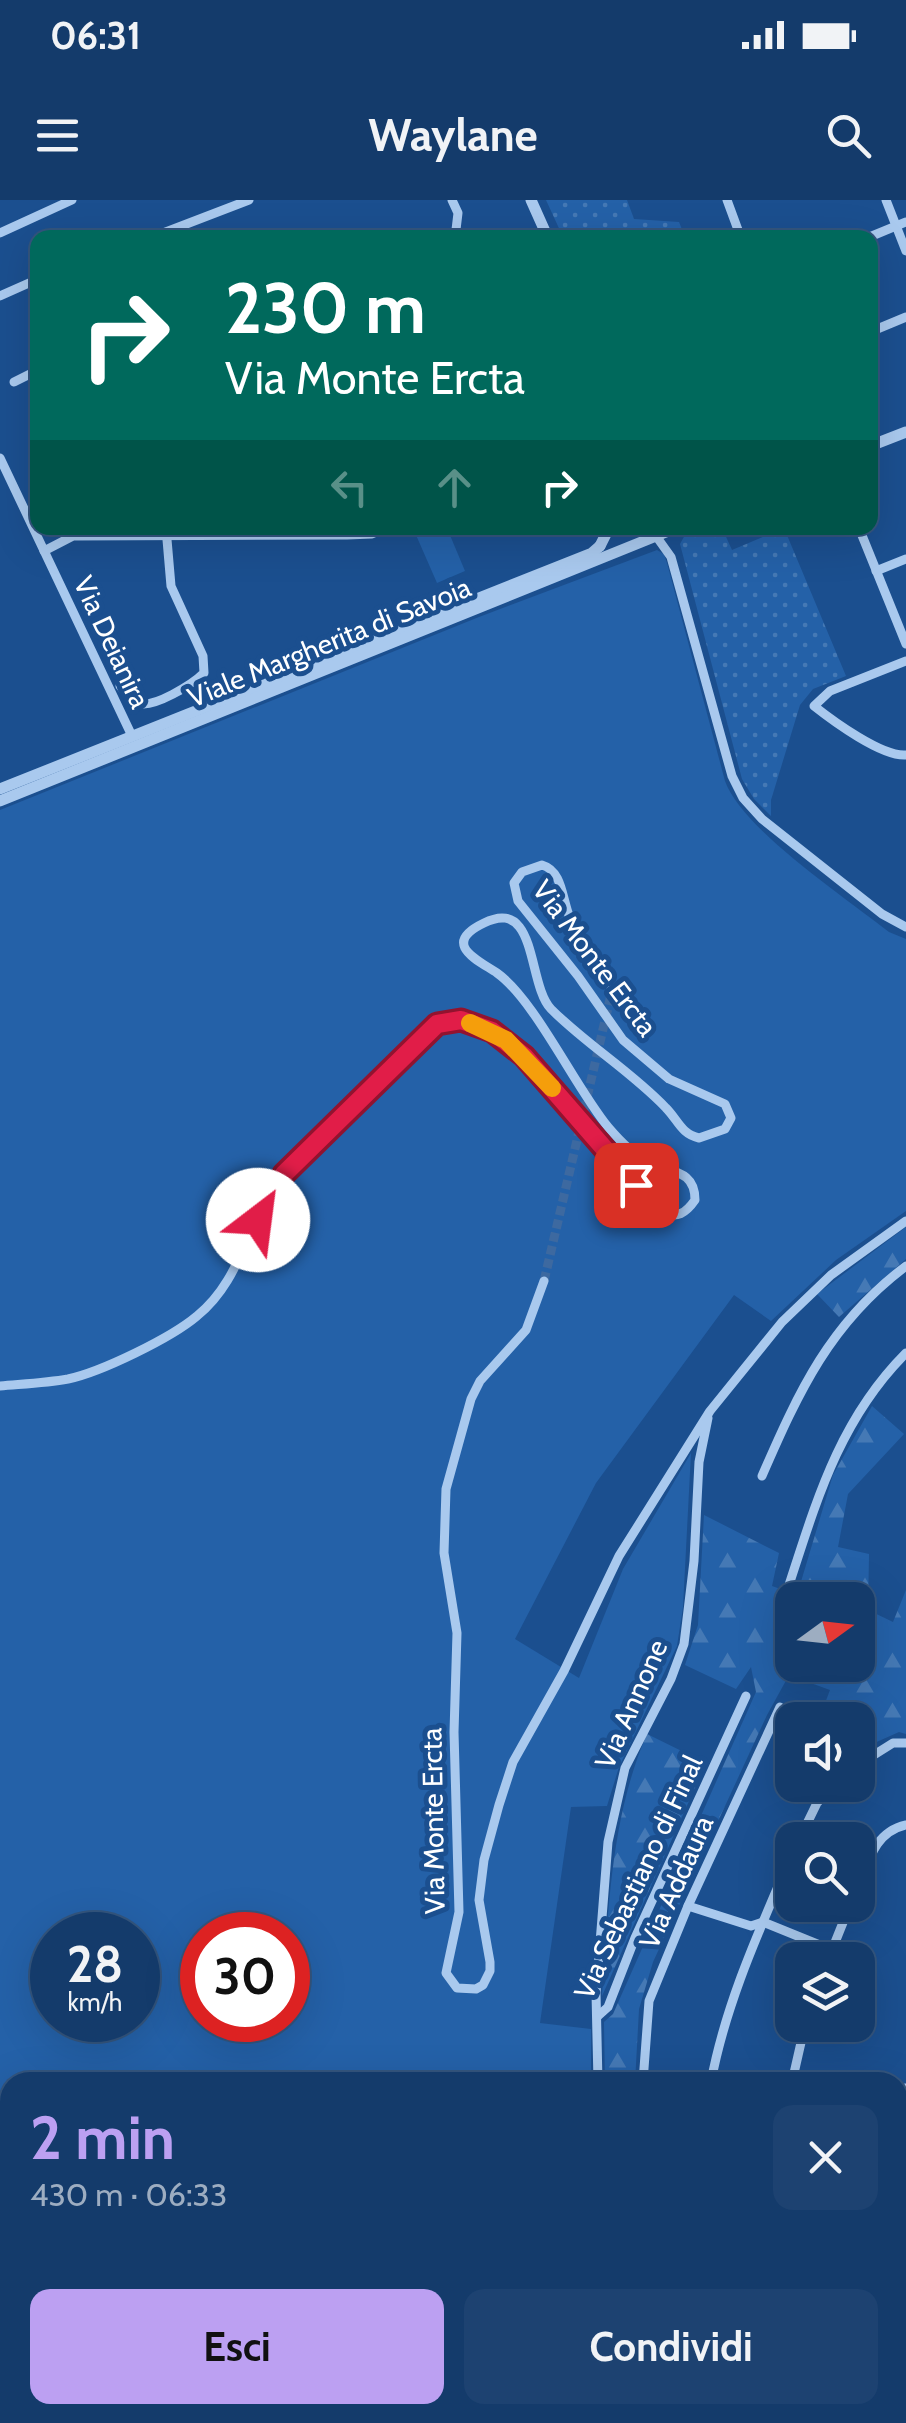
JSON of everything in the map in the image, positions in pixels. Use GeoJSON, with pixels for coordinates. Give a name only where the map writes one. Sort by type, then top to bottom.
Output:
{"type":"FeatureCollection","features":[{"type":"Feature","properties":{"kind":"street"},"geometry":{"type":"LineString","coordinates":[[0,233],[72,200]]}},
{"type":"Feature","properties":{"kind":"street"},"geometry":{"type":"LineString","coordinates":[[171,230],[248,200]]}},
{"type":"Feature","properties":{"kind":"street"},"geometry":{"type":"LineString","coordinates":[[452,200],[458,213],[456,230]]}},
{"type":"Feature","properties":{"kind":"street"},"geometry":{"type":"LineString","coordinates":[[531,200],[544,230]]}},
{"type":"Feature","properties":{"kind":"street"},"geometry":{"type":"LineString","coordinates":[[726,200],[739,230]]}},
{"type":"Feature","properties":{"kind":"street"},"geometry":{"type":"LineString","coordinates":[[886,200],[901,224],[906,251]]}},
{"type":"Feature","properties":{"kind":"street"},"geometry":{"type":"LineString","coordinates":[[0,296],[30,283]]}},
{"type":"Feature","properties":{"kind":"street"},"geometry":{"type":"LineString","coordinates":[[878,329],[906,317]]}},
{"type":"Feature","properties":{"kind":"street"},"geometry":{"type":"LineString","coordinates":[[14,382],[30,374]]}},
{"type":"Feature","properties":{"kind":"street"},"geometry":{"type":"LineString","coordinates":[[878,443],[906,432]]}},
{"type":"Feature","properties":{"kind":"street","name":"Via Deianira"},"geometry":{"type":"LineString","coordinates":[[0,458],[30,521]]}},
{"type":"Feature","properties":{"kind":"street","name":"Via Deianira"},"geometry":{"type":"LineString","coordinates":[[36,535],[132,736]]}},
{"type":"Feature","properties":{"kind":"street"},"geometry":{"type":"LineString","coordinates":[[44,551],[73,536],[92,535]]}},
{"type":"Feature","properties":{"kind":"street"},"geometry":{"type":"LineString","coordinates":[[120,686],[135,702],[146,704],[195,682],[204,672],[202,656],[171,586],[166,535]]}},
{"type":"Feature","properties":{"kind":"street"},"geometry":{"type":"LineString","coordinates":[[331,535],[360,535]]}},
{"type":"Feature","properties":{"kind":"street"},"geometry":{"type":"LineString","coordinates":[[605,550],[608,535]]}},
{"type":"Feature","properties":{"kind":"street"},"geometry":{"type":"LineString","coordinates":[[671,557],[675,535]]}},
{"type":"Feature","properties":{"kind":"street"},"geometry":{"type":"LineString","coordinates":[[862,535],[906,644]]}},
{"type":"Feature","properties":{"kind":"street"},"geometry":{"type":"LineString","coordinates":[[656,536],[671,557],[732,776],[743,798],[762,820],[882,914],[906,928]]}},
{"type":"Feature","properties":{"kind":"street","name":"Viale Margherita di Savoia"},"geometry":{"type":"LineString","coordinates":[[0,789],[592,553],[656,536]]}},
{"type":"Feature","properties":{"kind":"street","name":"Viale Margherita di Savoia"},"geometry":{"type":"LineString","coordinates":[[0,801],[605,550]]}},
{"type":"Feature","properties":{"kind":"street"},"geometry":{"type":"LineString","coordinates":[[876,571],[906,559]]}},
{"type":"Feature","properties":{"kind":"street"},"geometry":{"type":"LineString","coordinates":[[906,661],[830,691],[814,706],[877,747],[906,756]]}},
{"type":"Feature","properties":{"kind":"street","name":"Via Monte Ercta"},"geometry":{"type":"LineString","coordinates":[[0,1386],[94,1372],[197,1317],[229,1280],[268,1197],[284,1174],[422,1036],[444,1022],[472,1024],[506,1040],[662,1212],[669,1216],[685,1212],[695,1200],[694,1184],[689,1178],[646,1161],[625,1146],[528,1008],[498,974],[471,958],[465,950],[466,941],[485,922],[503,918],[515,922],[526,936],[536,982],[548,1006],[665,1106],[684,1131],[699,1138],[725,1129],[732,1118],[725,1104],[669,1080],[640,1057],[616,1030],[518,901],[514,883],[522,872],[542,865],[556,873],[576,929],[607,971],[611,995]]}},
{"type":"Feature","properties":{"kind":"street","name":"Via Monte Ercta"},"geometry":{"type":"LineString","coordinates":[[544,1281],[526,1330],[480,1381],[471,1399],[446,1490],[444,1554],[456,1615],[454,1732],[459,1912],[446,1973],[457,1988],[476,1989],[483,1985],[490,1971],[480,1900],[484,1860],[513,1762],[564,1671],[619,1556],[710,1411],[797,1306],[831,1275],[906,1221]]}},
{"type":"Feature","properties":{"kind":"street"},"geometry":{"type":"LineString","coordinates":[[762,1476],[798,1396],[830,1341],[850,1316],[906,1266]]}},
{"type":"Feature","properties":{"kind":"street"},"geometry":{"type":"LineString","coordinates":[[789,1582],[826,1472],[858,1413],[906,1352]]}},
{"type":"Feature","properties":{"kind":"street","name":"Via Annone"},"geometry":{"type":"LineString","coordinates":[[598,2016],[596,1993],[608,1842],[616,1796],[625,1768],[671,1679],[684,1644],[694,1560],[698,1462],[710,1411]]}},
{"type":"Feature","properties":{"kind":"street","name":"Via Sebastiano di Final"},"geometry":{"type":"LineString","coordinates":[[598,2072],[598,2016],[608,2008],[635,1938],[746,1696]]}},
{"type":"Feature","properties":{"kind":"street","name":"Via Addaura"},"geometry":{"type":"LineString","coordinates":[[644,2072],[649,2002],[688,1906],[775,1718]]}},
{"type":"Feature","properties":{"kind":"street"},"geometry":{"type":"LineString","coordinates":[[875,1755],[894,1744],[906,1744]]}},
{"type":"Feature","properties":{"kind":"street"},"geometry":{"type":"LineString","coordinates":[[875,1851],[891,1828],[906,1826]]}},
{"type":"Feature","properties":{"kind":"street"},"geometry":{"type":"LineString","coordinates":[[714,2072],[719,2039],[775,1895]]}},
{"type":"Feature","properties":{"kind":"street"},"geometry":{"type":"LineString","coordinates":[[688,1906],[751,1926],[764,1922],[804,1942]]}},
{"type":"Feature","properties":{"kind":"street"},"geometry":{"type":"LineString","coordinates":[[794,2072],[801,2042]]}},
{"type":"Feature","properties":{"kind":"green space"},"geometry":{"type":"Polygon","coordinates":[[[546,200],[627,200],[634,219],[679,222],[682,230],[560,230],[546,200]]]}},
{"type":"Feature","properties":{"kind":"green space"},"geometry":{"type":"Polygon","coordinates":[[[416,535],[450,535],[465,571],[437,583],[416,535]]]}},
{"type":"Feature","properties":{"kind":"green space"},"geometry":{"type":"Polygon","coordinates":[[[685,535],[725,535],[732,550],[767,535],[787,535],[846,676],[813,689],[800,705],[771,800],[771,816],[742,779],[680,544],[685,535]]]}},
{"type":"Feature","properties":{"kind":"green space"},"geometry":{"type":"Polygon","coordinates":[[[657,550],[664,554],[725,781],[735,800],[797,862],[889,932],[906,939],[906,1211],[836,1260],[771,1321],[734,1295],[596,1483],[515,1639],[579,1678],[623,1569],[691,1453],[683,1607],[677,1646],[619,1767],[607,1806],[571,1807],[540,2023],[591,2029],[591,2072],[0,2072],[0,810],[479,617],[657,550]]]}},
{"type":"Feature","properties":{"kind":"green space"},"geometry":{"type":"Polygon","coordinates":[[[906,1227],[906,1259],[839,1317],[817,1294],[906,1227]]]}},
{"type":"Feature","properties":{"kind":"green space"},"geometry":{"type":"Polygon","coordinates":[[[872,1406],[904,1434],[848,1494],[838,1547],[869,1554],[868,1582],[801,1582],[833,1475],[872,1406]]]}},
{"type":"Feature","properties":{"kind":"green space"},"geometry":{"type":"Polygon","coordinates":[[[704,1515],[779,1553],[772,1586],[775,1682],[785,1682],[653,1962],[639,2009],[636,2072],[605,2072],[604,2022],[613,2014],[756,1692],[751,1667],[736,1689],[685,1665],[698,1625],[704,1515]]]}},
{"type":"Feature","properties":{"kind":"green space"},"geometry":{"type":"Polygon","coordinates":[[[906,1590],[906,1734],[899,1732],[875,1743],[875,1702],[826,1702],[830,1690],[808,1682],[875,1682],[875,1613],[893,1622],[906,1590]]]}},
{"type":"Feature","properties":{"kind":"green space"},"geometry":{"type":"Polygon","coordinates":[[[647,1734],[706,1763],[602,1996],[619,1830],[647,1734]]]}},
{"type":"Feature","properties":{"kind":"tunnel"},"geometry":{"type":"LineString","coordinates":[[544,1281],[611,995]]}},
{"type":"Feature","properties":{"kind":"slow traffic"},"geometry":{"type":"LineString","coordinates":[[470,1023],[506,1040],[552,1088]]}},
{"type":"Feature","properties":{"kind":"route"},"geometry":{"type":"LineString","coordinates":[[258,1220],[284,1174],[422,1036],[437,1024],[452,1020],[492,1031],[524,1056],[636,1185]]}}]}
